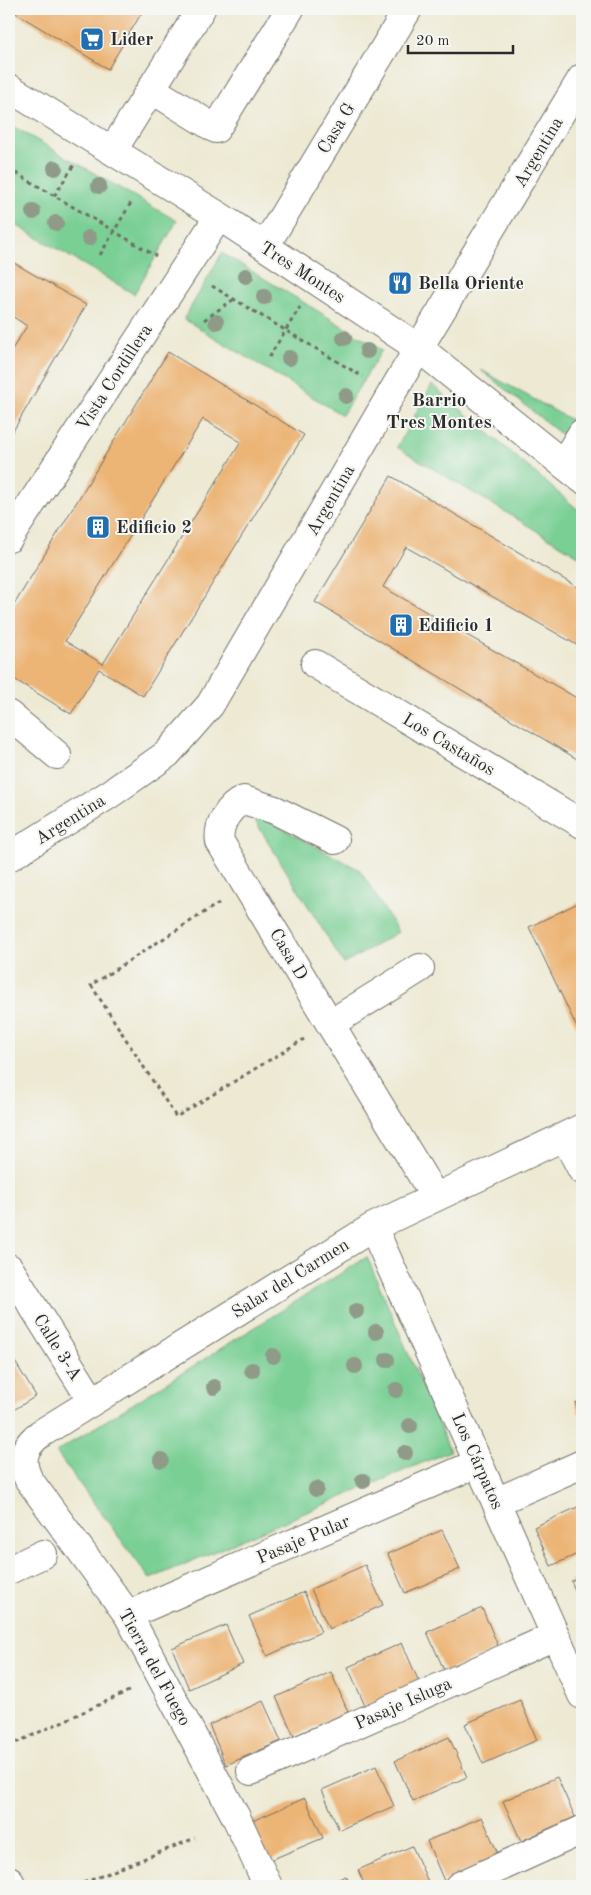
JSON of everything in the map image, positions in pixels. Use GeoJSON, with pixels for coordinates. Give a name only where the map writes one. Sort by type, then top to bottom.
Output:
{"type":"FeatureCollection","features":[{"type":"Feature","properties":{"kind":"street"},"geometry":{"type":"LineString","coordinates":[[113,150],[201,9]]}},
{"type":"Feature","properties":{"kind":"street"},"geometry":{"type":"LineString","coordinates":[[151,89],[216,129],[290,9]]}},
{"type":"Feature","properties":{"kind":"street","name":"Casa G"},"geometry":{"type":"LineString","coordinates":[[265,246],[408,9]]}},
{"type":"Feature","properties":{"kind":"street","name":"Argentina"},"geometry":{"type":"LineString","coordinates":[[9,857],[110,794],[167,754],[210,705],[392,394],[582,78]]}},
{"type":"Feature","properties":{"kind":"street","name":"Tres Montes"},"geometry":{"type":"LineString","coordinates":[[9,88],[219,216],[420,349],[573,472]]}},
{"type":"Feature","properties":{"kind":"street","name":"Vista Cordillera"},"geometry":{"type":"LineString","coordinates":[[9,538],[219,216]]}},
{"type":"Feature","properties":{"kind":"street"},"geometry":{"type":"LineString","coordinates":[[573,472],[582,433]]}},
{"type":"Feature","properties":{"kind":"street","name":"Los Castaños"},"geometry":{"type":"LineString","coordinates":[[315,664],[582,824]]}},
{"type":"Feature","properties":{"kind":"street"},"geometry":{"type":"LineString","coordinates":[[9,714],[57,755]]}},
{"type":"Feature","properties":{"kind":"street","name":"Casa D"},"geometry":{"type":"LineString","coordinates":[[334,840],[260,803],[244,800],[238,802],[226,816],[219,833],[220,842],[435,1197]]}},
{"type":"Feature","properties":{"kind":"street"},"geometry":{"type":"LineString","coordinates":[[330,1024],[420,968]]}},
{"type":"Feature","properties":{"kind":"street"},"geometry":{"type":"LineString","coordinates":[[574,1132],[582,1170]]}},
{"type":"Feature","properties":{"kind":"street","name":"Salar del Carmen"},"geometry":{"type":"LineString","coordinates":[[23,1461],[25,1451],[30,1442],[92,1401],[373,1227],[574,1132]]}},
{"type":"Feature","properties":{"kind":"street","name":"Los Cárpatos"},"geometry":{"type":"LineString","coordinates":[[373,1227],[496,1502],[568,1648],[582,1695]]}},
{"type":"Feature","properties":{"kind":"street","name":"Calle 3-A"},"geometry":{"type":"LineString","coordinates":[[9,1268],[92,1401]]}},
{"type":"Feature","properties":{"kind":"street","name":"Tierra del Fuego"},"geometry":{"type":"LineString","coordinates":[[23,1461],[24,1470],[29,1480],[128,1615],[236,1817],[268,1886]]}},
{"type":"Feature","properties":{"kind":"street","name":"Pasaje Pular"},"geometry":{"type":"LineString","coordinates":[[128,1615],[478,1463]]}},
{"type":"Feature","properties":{"kind":"street"},"geometry":{"type":"LineString","coordinates":[[496,1502],[582,1464]]}},
{"type":"Feature","properties":{"kind":"street"},"geometry":{"type":"LineString","coordinates":[[9,1570],[43,1554]]}},
{"type":"Feature","properties":{"kind":"street","name":"Pasaje Isluga"},"geometry":{"type":"LineString","coordinates":[[251,1771],[568,1648]]}},
{"type":"Feature","properties":{"kind":"street"},"geometry":{"type":"LineString","coordinates":[[459,1886],[582,1830]]}},
{"type":"Feature","properties":{"kind":"street"},"geometry":{"type":"LineString","coordinates":[[9,1880],[12,1886]]}},
{"type":"Feature","properties":{"kind":"path"},"geometry":{"type":"LineString","coordinates":[[9,169],[234,299],[392,394]]}},
{"type":"Feature","properties":{"kind":"path"},"geometry":{"type":"LineString","coordinates":[[9,199],[10,206]]}},
{"type":"Feature","properties":{"kind":"path"},"geometry":{"type":"LineString","coordinates":[[100,255],[114,231]]}},
{"type":"Feature","properties":{"kind":"path"},"geometry":{"type":"LineString","coordinates":[[204,320],[234,299]]}},
{"type":"Feature","properties":{"kind":"path"},"geometry":{"type":"LineString","coordinates":[[269,358],[285,330]]}},
{"type":"Feature","properties":{"kind":"path"},"geometry":{"type":"LineString","coordinates":[[247,885],[91,985],[176,1117],[330,1024]]}},
{"type":"Feature","properties":{"kind":"path"},"geometry":{"type":"LineString","coordinates":[[9,1746],[129,1691]]}},
{"type":"Feature","properties":{"kind":"path"},"geometry":{"type":"LineString","coordinates":[[76,1886],[194,1838]]}},
{"type":"Feature","properties":{"kind":"green space"},"geometry":{"type":"Polygon","coordinates":[[[9,124],[177,221],[134,294],[9,221],[9,124]]]}},
{"type":"Feature","properties":{"kind":"green space"},"geometry":{"type":"Polygon","coordinates":[[[222,253],[382,350],[342,415],[184,319],[222,253]]]}},
{"type":"Feature","properties":{"kind":"green space"},"geometry":{"type":"Polygon","coordinates":[[[481,370],[582,426],[582,451],[481,370]]]}},
{"type":"Feature","properties":{"kind":"green space"},"geometry":{"type":"Polygon","coordinates":[[[432,385],[582,513],[582,558],[397,447],[432,385]]]}},
{"type":"Feature","properties":{"kind":"green space"},"geometry":{"type":"Polygon","coordinates":[[[249,811],[360,870],[398,932],[344,964],[249,811]]]}},
{"type":"Feature","properties":{"kind":"green space"},"geometry":{"type":"Polygon","coordinates":[[[367,1257],[450,1451],[150,1579],[56,1452],[367,1257]]]}},
{"type":"Feature","properties":{"kind":"building","name":"Lider"},"geometry":{"type":"Polygon","coordinates":[[[9,9],[144,9],[108,69],[9,9]]]}},
{"type":"Feature","properties":{"kind":"building"},"geometry":{"type":"Polygon","coordinates":[[[9,260],[86,305],[9,438],[9,354],[27,326],[9,314],[9,260]]]}},
{"type":"Feature","properties":{"kind":"building","name":"Edificio 2"},"geometry":{"type":"Polygon","coordinates":[[[168,352],[304,435],[143,696],[99,669],[71,714],[9,676],[9,613],[168,352]],[[203,419],[65,641],[103,664],[241,442],[203,419]]]}},
{"type":"Feature","properties":{"kind":"building","name":"Edificio 1"},"geometry":{"type":"Polygon","coordinates":[[[391,476],[582,590],[582,648],[406,547],[383,587],[582,701],[582,762],[315,602],[391,476]]]}},
{"type":"Feature","properties":{"kind":"building"},"geometry":{"type":"Polygon","coordinates":[[[582,901],[582,1038],[529,927],[582,901]]]}},
{"type":"Feature","properties":{"kind":"building"},"geometry":{"type":"Polygon","coordinates":[[[9,1352],[36,1396],[9,1413],[9,1352]]]}},
{"type":"Feature","properties":{"kind":"building"},"geometry":{"type":"Polygon","coordinates":[[[582,1400],[582,1420],[575,1403],[582,1400]]]}},
{"type":"Feature","properties":{"kind":"building"},"geometry":{"type":"Polygon","coordinates":[[[582,1505],[582,1552],[551,1566],[534,1527],[582,1505]]]}},
{"type":"Feature","properties":{"kind":"building"},"geometry":{"type":"Polygon","coordinates":[[[442,1530],[460,1569],[405,1593],[388,1554],[442,1530]]]}},
{"type":"Feature","properties":{"kind":"building"},"geometry":{"type":"Polygon","coordinates":[[[365,1565],[383,1605],[329,1629],[311,1589],[365,1565]]]}},
{"type":"Feature","properties":{"kind":"building"},"geometry":{"type":"Polygon","coordinates":[[[582,1577],[582,1606],[571,1581],[582,1577]]]}},
{"type":"Feature","properties":{"kind":"building"},"geometry":{"type":"Polygon","coordinates":[[[304,1592],[321,1632],[267,1656],[249,1616],[304,1592]]]}},
{"type":"Feature","properties":{"kind":"building"},"geometry":{"type":"Polygon","coordinates":[[[482,1608],[499,1648],[445,1672],[427,1632],[482,1608]]]}},
{"type":"Feature","properties":{"kind":"building"},"geometry":{"type":"Polygon","coordinates":[[[226,1625],[243,1664],[189,1689],[172,1648],[226,1625]]]}},
{"type":"Feature","properties":{"kind":"building"},"geometry":{"type":"Polygon","coordinates":[[[402,1643],[419,1682],[365,1706],[348,1667],[402,1643]]]}},
{"type":"Feature","properties":{"kind":"building"},"geometry":{"type":"Polygon","coordinates":[[[331,1672],[348,1712],[294,1736],[276,1697],[331,1672]]]}},
{"type":"Feature","properties":{"kind":"building"},"geometry":{"type":"Polygon","coordinates":[[[520,1700],[537,1740],[483,1764],[465,1724],[520,1700]]]}},
{"type":"Feature","properties":{"kind":"building"},"geometry":{"type":"Polygon","coordinates":[[[263,1701],[281,1741],[226,1765],[209,1725],[263,1701]]]}},
{"type":"Feature","properties":{"kind":"building"},"geometry":{"type":"Polygon","coordinates":[[[449,1737],[467,1777],[413,1801],[395,1761],[449,1737]]]}},
{"type":"Feature","properties":{"kind":"building"},"geometry":{"type":"Polygon","coordinates":[[[376,1766],[394,1806],[339,1830],[322,1790],[376,1766]]]}},
{"type":"Feature","properties":{"kind":"building"},"geometry":{"type":"Polygon","coordinates":[[[557,1777],[575,1817],[521,1841],[503,1801],[557,1777]]]}},
{"type":"Feature","properties":{"kind":"building"},"geometry":{"type":"Polygon","coordinates":[[[305,1798],[323,1838],[268,1861],[250,1822],[305,1798]]]}},
{"type":"Feature","properties":{"kind":"building"},"geometry":{"type":"Polygon","coordinates":[[[482,1817],[499,1856],[444,1881],[427,1841],[482,1817]]]}},
{"type":"Feature","properties":{"kind":"building"},"geometry":{"type":"Polygon","coordinates":[[[412,1846],[430,1886],[365,1886],[358,1870],[412,1846]]]}},
{"type":"Feature","properties":{"kind":"building"},"geometry":{"type":"Polygon","coordinates":[[[346,1876],[351,1886],[322,1886],[346,1876]]]}},
{"type":"Feature","properties":{"kind":"place","name":"Lider"},"geometry":{"type":"Point","coordinates":[92,39]}},
{"type":"Feature","properties":{"kind":"place","name":"Bella Oriente"},"geometry":{"type":"Point","coordinates":[400,283]}},
{"type":"Feature","properties":{"kind":"place","name":"Edificio 2"},"geometry":{"type":"Point","coordinates":[98,527]}},
{"type":"Feature","properties":{"kind":"place","name":"Edificio 1"},"geometry":{"type":"Point","coordinates":[401,625]}},
{"type":"Feature","properties":{"kind":"district","name":"Barrio Tres Montes"},"geometry":{"type":"Point","coordinates":[439,410]}}]}
